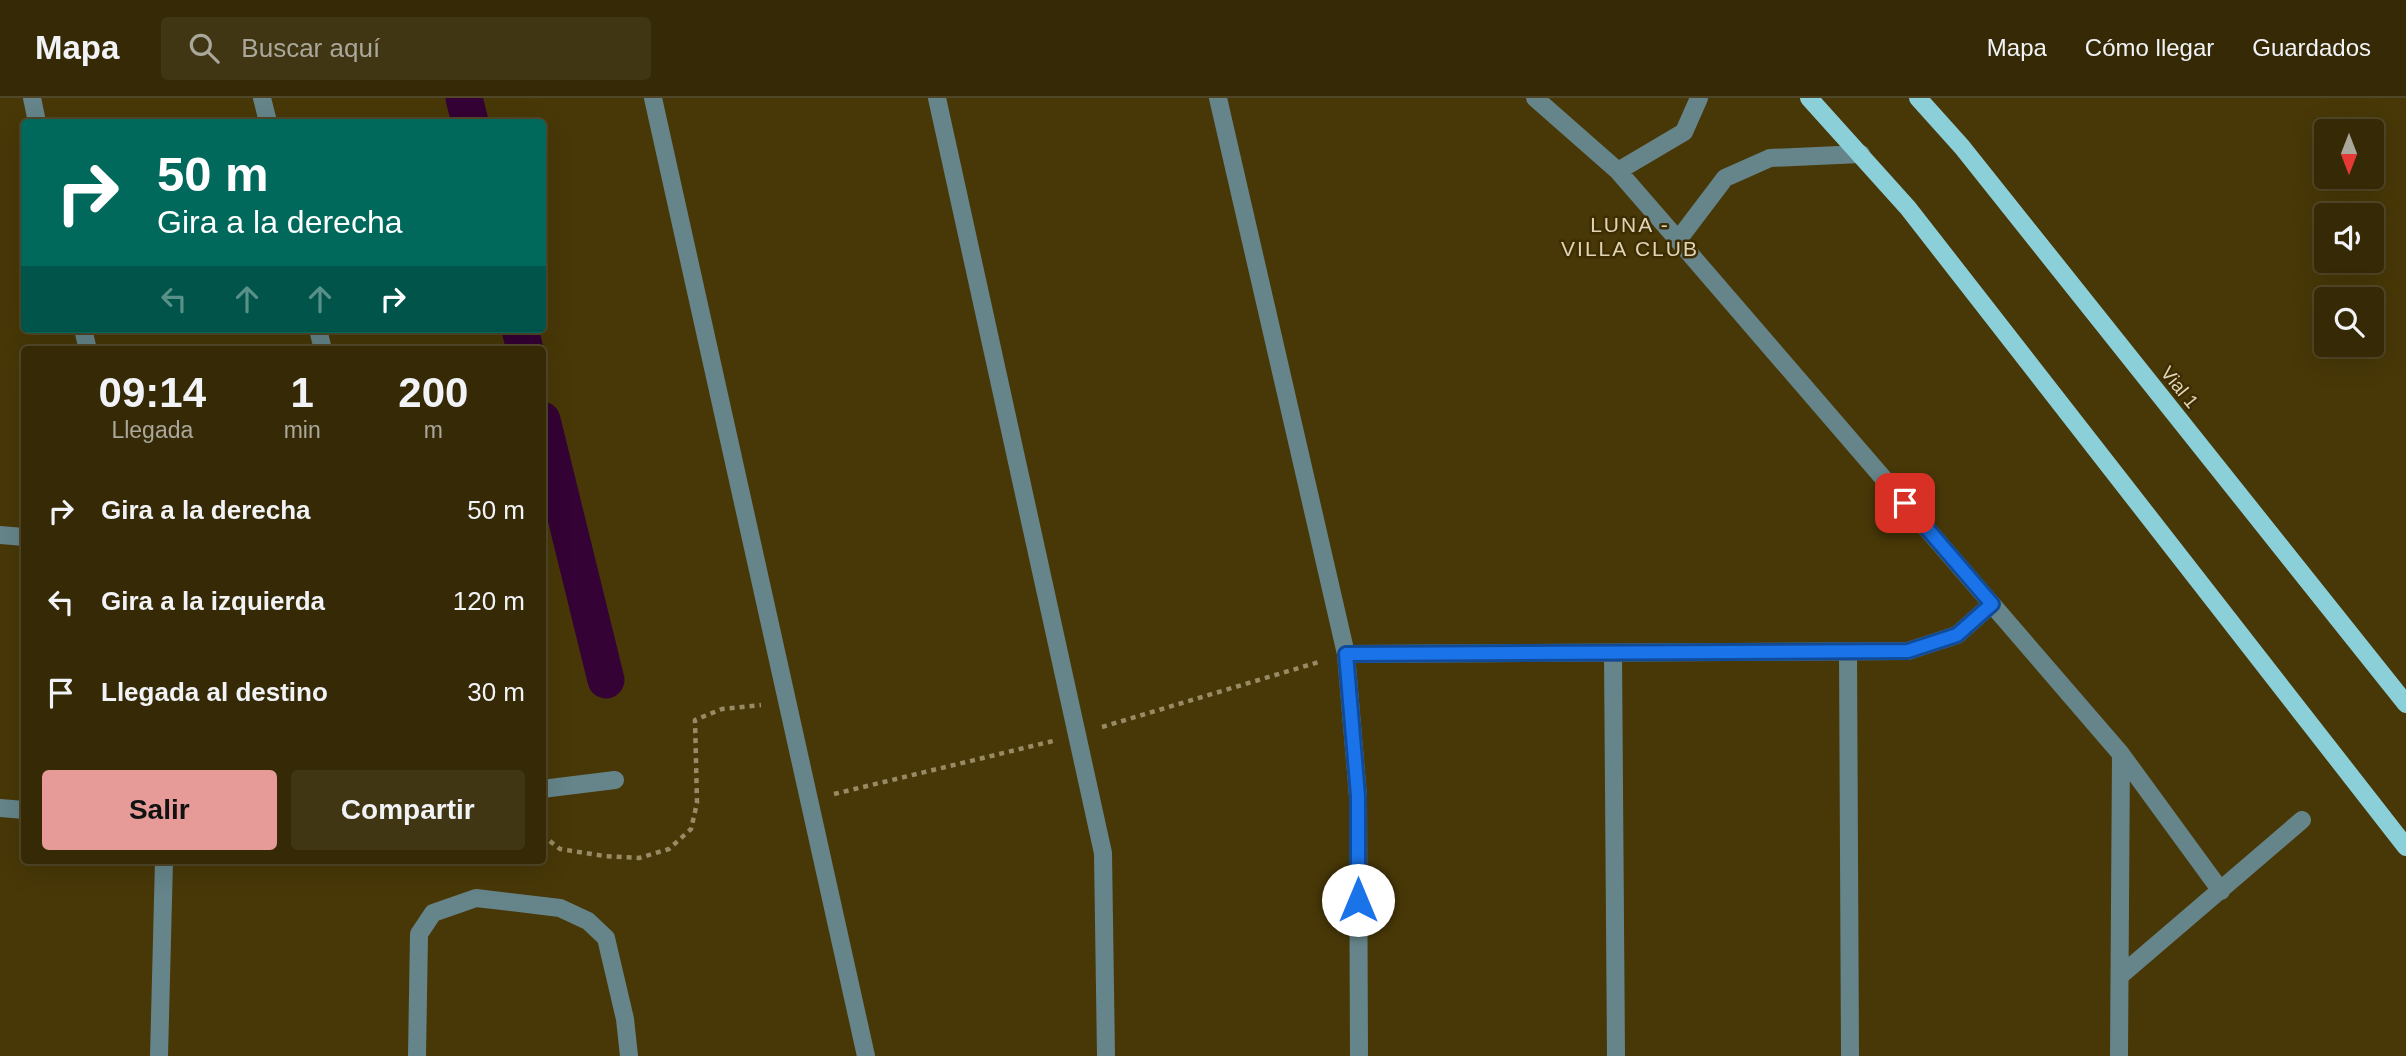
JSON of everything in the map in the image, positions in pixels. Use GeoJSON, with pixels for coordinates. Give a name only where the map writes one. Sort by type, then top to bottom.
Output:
{"type":"FeatureCollection","features":[{"type":"Feature","properties":{"kind":"main road"},"geometry":{"type":"LineString","coordinates":[[1809,98],[1917,219],[2406,847]]}},
{"type":"Feature","properties":{"kind":"main road","name":"Vial 1"},"geometry":{"type":"LineString","coordinates":[[1918,98],[1970,158],[2406,704]]}},
{"type":"Feature","properties":{"kind":"street"},"geometry":{"type":"LineString","coordinates":[[32,98],[36,119]]}},
{"type":"Feature","properties":{"kind":"street"},"geometry":{"type":"LineString","coordinates":[[262,98],[267,119]]}},
{"type":"Feature","properties":{"kind":"street"},"geometry":{"type":"LineString","coordinates":[[653,98],[866,1056]]}},
{"type":"Feature","properties":{"kind":"street"},"geometry":{"type":"LineString","coordinates":[[937,98],[1102,853],[1106,1056]]}},
{"type":"Feature","properties":{"kind":"street"},"geometry":{"type":"LineString","coordinates":[[1218,98],[1346,654],[1358,796],[1359,1056]]}},
{"type":"Feature","properties":{"kind":"street"},"geometry":{"type":"LineString","coordinates":[[1535,98],[1618,171],[1678,240],[2121,754],[2221,891]]}},
{"type":"Feature","properties":{"kind":"street"},"geometry":{"type":"LineString","coordinates":[[1618,171],[1684,132],[1699,98]]}},
{"type":"Feature","properties":{"kind":"street"},"geometry":{"type":"LineString","coordinates":[[1678,240],[1725,178],[1770,158],[1861,155]]}},
{"type":"Feature","properties":{"kind":"street"},"geometry":{"type":"LineString","coordinates":[[0,535],[21,537]]}},
{"type":"Feature","properties":{"kind":"street"},"geometry":{"type":"LineString","coordinates":[[1346,654],[1908,651],[1957,635],[1992,604]]}},
{"type":"Feature","properties":{"kind":"street"},"geometry":{"type":"LineString","coordinates":[[1847,652],[1850,1056]]}},
{"type":"Feature","properties":{"kind":"street"},"geometry":{"type":"LineString","coordinates":[[1613,653],[1616,1056]]}},
{"type":"Feature","properties":{"kind":"street"},"geometry":{"type":"LineString","coordinates":[[2119,1056],[2121,754]]}},
{"type":"Feature","properties":{"kind":"street"},"geometry":{"type":"LineString","coordinates":[[546,789],[615,780]]}},
{"type":"Feature","properties":{"kind":"street"},"geometry":{"type":"LineString","coordinates":[[0,808],[21,810]]}},
{"type":"Feature","properties":{"kind":"street"},"geometry":{"type":"LineString","coordinates":[[2120,976],[2302,820]]}},
{"type":"Feature","properties":{"kind":"street"},"geometry":{"type":"LineString","coordinates":[[159,1056],[164,864]]}},
{"type":"Feature","properties":{"kind":"street"},"geometry":{"type":"LineString","coordinates":[[417,1056],[419,933],[433,913],[476,898],[560,908],[587,921],[606,938],[625,1019],[629,1056]]}},
{"type":"Feature","properties":{"kind":"path"},"geometry":{"type":"LineString","coordinates":[[546,838],[560,849],[604,856],[639,858],[669,849],[691,829],[697,803],[695,720],[722,709],[788,702]]}},
{"type":"Feature","properties":{"kind":"waterway"},"geometry":{"type":"LineString","coordinates":[[464,98],[469,119]]}},
{"type":"Feature","properties":{"kind":"waterway"},"geometry":{"type":"LineString","coordinates":[[521,333],[524,346]]}},
{"type":"Feature","properties":{"kind":"waterway"},"geometry":{"type":"LineString","coordinates":[[546,436],[606,680]]}},
{"type":"Feature","properties":{"kind":"district","name":"LUNA - VILLA CLUB"},"geometry":{"type":"Point","coordinates":[1630,237]}},
{"type":"Feature","properties":{"kind":"route"},"geometry":{"type":"LineString","coordinates":[[1358,900],[1358,796],[1346,654],[1908,651],[1957,635],[1992,604],[1905,503]]}}]}
